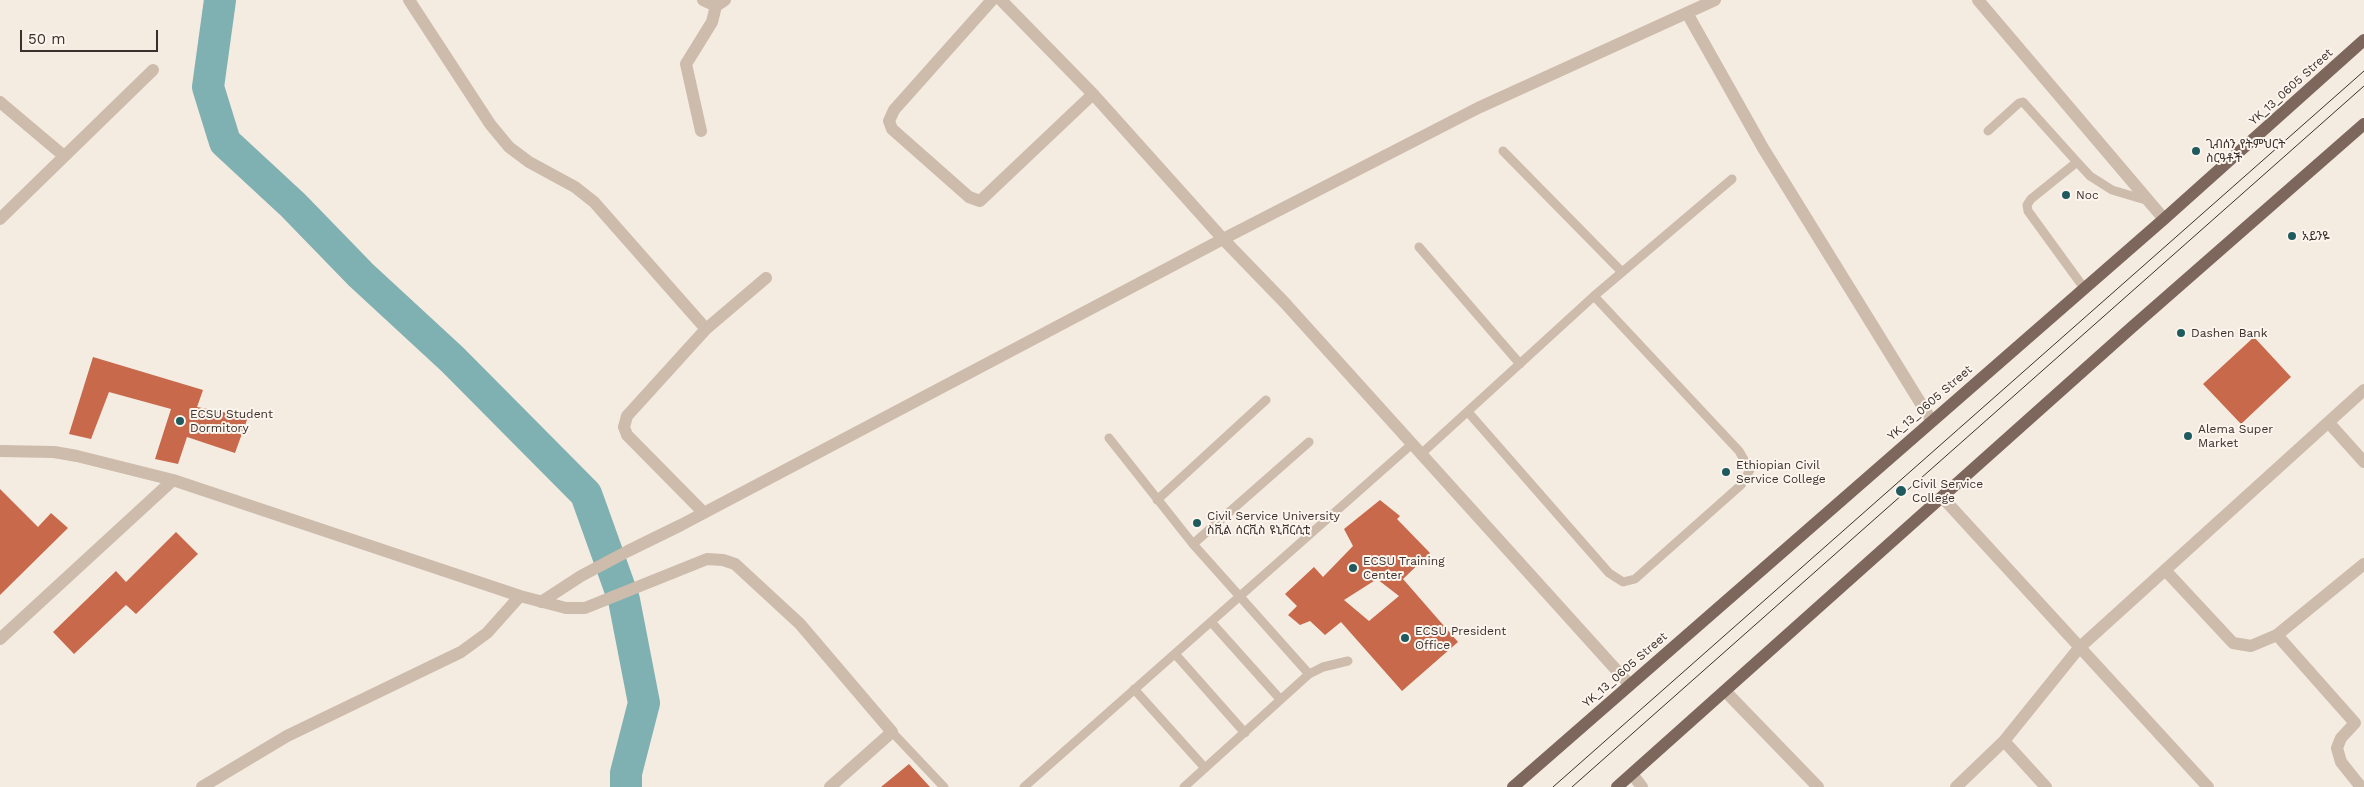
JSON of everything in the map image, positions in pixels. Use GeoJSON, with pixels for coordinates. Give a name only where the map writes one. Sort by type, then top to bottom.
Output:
{"type":"FeatureCollection","features":[{"type":"Feature","properties":{"kind":"main road","name":"YK_13_0605 Street"},"geometry":{"type":"LineString","coordinates":[[1513,787],[1931,420],[2164,219],[2364,40]]}},
{"type":"Feature","properties":{"kind":"main road"},"geometry":{"type":"LineString","coordinates":[[1617,787],[1726,692],[2131,328],[2364,124]]}},
{"type":"Feature","properties":{"kind":"street"},"geometry":{"type":"LineString","coordinates":[[410,0],[490,124],[509,147],[529,162],[575,187],[594,202],[706,329]]}},
{"type":"Feature","properties":{"kind":"street"},"geometry":{"type":"LineString","coordinates":[[701,131],[686,64],[712,22],[721,3],[703,0]]}},
{"type":"Feature","properties":{"kind":"street"},"geometry":{"type":"LineString","coordinates":[[992,0],[894,110],[889,122],[892,130],[969,197],[980,201],[1093,94]]}},
{"type":"Feature","properties":{"kind":"street"},"geometry":{"type":"LineString","coordinates":[[1001,0],[1093,94],[1223,239],[1284,302],[1629,684]]}},
{"type":"Feature","properties":{"kind":"street"},"geometry":{"type":"LineString","coordinates":[[541,602],[581,576],[628,551],[704,513],[1223,239],[1478,108],[1715,0]]}},
{"type":"Feature","properties":{"kind":"street"},"geometry":{"type":"LineString","coordinates":[[1978,0],[2164,219]]}},
{"type":"Feature","properties":{"kind":"street"},"geometry":{"type":"LineString","coordinates":[[1687,13],[1763,148],[1931,420]]}},
{"type":"Feature","properties":{"kind":"street"},"geometry":{"type":"LineString","coordinates":[[0,219],[153,70]]}},
{"type":"Feature","properties":{"kind":"street"},"geometry":{"type":"LineString","coordinates":[[0,102],[64,156]]}},
{"type":"Feature","properties":{"kind":"street"},"geometry":{"type":"LineString","coordinates":[[704,513],[627,435],[624,427],[627,416],[706,329],[766,278]]}},
{"type":"Feature","properties":{"kind":"street"},"geometry":{"type":"LineString","coordinates":[[1956,787],[2004,741],[2080,648],[2364,390]]}},
{"type":"Feature","properties":{"kind":"street"},"geometry":{"type":"LineString","coordinates":[[2329,423],[2364,462]]}},
{"type":"Feature","properties":{"kind":"street"},"geometry":{"type":"LineString","coordinates":[[0,451],[78,456],[173,480],[520,596],[566,608],[584,608],[707,559],[723,560],[735,564],[800,624],[892,732],[830,787]]}},
{"type":"Feature","properties":{"kind":"street"},"geometry":{"type":"LineString","coordinates":[[0,639],[173,480]]}},
{"type":"Feature","properties":{"kind":"street"},"geometry":{"type":"LineString","coordinates":[[1942,497],[2208,787]]}},
{"type":"Feature","properties":{"kind":"street"},"geometry":{"type":"LineString","coordinates":[[2165,570],[2233,643],[2251,646],[2277,634],[2364,564]]}},
{"type":"Feature","properties":{"kind":"street"},"geometry":{"type":"LineString","coordinates":[[202,787],[287,736],[461,652],[487,633],[520,596]]}},
{"type":"Feature","properties":{"kind":"street"},"geometry":{"type":"LineString","coordinates":[[2277,634],[2360,719],[2341,738],[2337,748],[2341,762],[2361,787]]}},
{"type":"Feature","properties":{"kind":"street"},"geometry":{"type":"LineString","coordinates":[[1726,692],[1818,787]]}},
{"type":"Feature","properties":{"kind":"street"},"geometry":{"type":"LineString","coordinates":[[2004,741],[2046,787]]}},
{"type":"Feature","properties":{"kind":"street"},"geometry":{"type":"LineString","coordinates":[[1632,774],[1642,787]]}},
{"type":"Feature","properties":{"kind":"lane"},"geometry":{"type":"LineString","coordinates":[[1988,131],[2019,103],[2023,102],[2090,176],[2112,190],[2149,201]]}},
{"type":"Feature","properties":{"kind":"lane"},"geometry":{"type":"LineString","coordinates":[[1503,151],[1622,272]]}},
{"type":"Feature","properties":{"kind":"lane"},"geometry":{"type":"LineString","coordinates":[[2077,162],[2031,199],[2027,206],[2028,211],[2084,288]]}},
{"type":"Feature","properties":{"kind":"lane"},"geometry":{"type":"LineString","coordinates":[[1421,454],[1594,296],[1732,179]]}},
{"type":"Feature","properties":{"kind":"lane"},"geometry":{"type":"LineString","coordinates":[[1419,247],[1520,364]]}},
{"type":"Feature","properties":{"kind":"lane"},"geometry":{"type":"LineString","coordinates":[[1468,412],[1609,573],[1623,582],[1635,579],[1741,484],[1750,470],[1739,451],[1594,296]]}},
{"type":"Feature","properties":{"kind":"lane"},"geometry":{"type":"LineString","coordinates":[[1157,500],[1266,400]]}},
{"type":"Feature","properties":{"kind":"lane"},"geometry":{"type":"LineString","coordinates":[[1109,438],[1193,544],[1309,674]]}},
{"type":"Feature","properties":{"kind":"lane"},"geometry":{"type":"LineString","coordinates":[[1193,544],[1309,442]]}},
{"type":"Feature","properties":{"kind":"lane"},"geometry":{"type":"LineString","coordinates":[[1024,787],[1134,689],[1176,655],[1212,623],[1239,595],[1412,444]]}},
{"type":"Feature","properties":{"kind":"lane"},"geometry":{"type":"LineString","coordinates":[[1212,623],[1280,699]]}},
{"type":"Feature","properties":{"kind":"lane"},"geometry":{"type":"LineString","coordinates":[[1176,655],[1245,733]]}},
{"type":"Feature","properties":{"kind":"lane"},"geometry":{"type":"LineString","coordinates":[[1184,787],[1309,674],[1323,667],[1348,661]]}},
{"type":"Feature","properties":{"kind":"lane"},"geometry":{"type":"LineString","coordinates":[[1134,689],[1205,768]]}},
{"type":"Feature","properties":{"kind":"lane"},"geometry":{"type":"LineString","coordinates":[[892,732],[944,787]]}},
{"type":"Feature","properties":{"kind":"building"},"geometry":{"type":"Polygon","coordinates":[[[2254,337],[2291,377],[2241,424],[2203,384],[2254,337]]]}},
{"type":"Feature","properties":{"kind":"building","name":"ECSU Student Dormitory"},"geometry":{"type":"Polygon","coordinates":[[[93,357],[203,390],[197,407],[248,417],[235,453],[187,437],[178,464],[155,459],[171,409],[109,392],[91,439],[69,434],[93,357]]]}},
{"type":"Feature","properties":{"kind":"building"},"geometry":{"type":"Polygon","coordinates":[[[0,489],[38,527],[51,513],[68,528],[0,595],[0,489]]]}},
{"type":"Feature","properties":{"kind":"building"},"geometry":{"type":"Polygon","coordinates":[[[1380,500],[1400,516],[1397,519],[1430,553],[1403,579],[1458,642],[1402,691],[1341,622],[1325,635],[1310,621],[1300,625],[1288,615],[1297,606],[1285,594],[1314,567],[1323,577],[1353,546],[1344,529],[1380,500]],[[1377,579],[1344,600],[1369,621],[1399,596],[1377,579]]]}},
{"type":"Feature","properties":{"kind":"building"},"geometry":{"type":"Polygon","coordinates":[[[176,532],[198,554],[136,614],[126,605],[74,654],[53,632],[116,571],[126,582],[176,532]]]}},
{"type":"Feature","properties":{"kind":"building"},"geometry":{"type":"Polygon","coordinates":[[[909,764],[930,787],[881,787],[909,764]]]}},
{"type":"Feature","properties":{"kind":"waterway"},"geometry":{"type":"LineString","coordinates":[[220,0],[208,87],[225,142],[293,205],[361,275],[452,359],[586,494],[624,600],[644,703],[626,773],[626,787]]}},
{"type":"Feature","properties":{"kind":"tram line"},"geometry":{"type":"LineString","coordinates":[[1553,787],[2364,71]]}},
{"type":"Feature","properties":{"kind":"tram line"},"geometry":{"type":"LineString","coordinates":[[1572,787],[2364,86]]}},
{"type":"Feature","properties":{"kind":"place","name":"ጊብሰን የትምህርት ስርዓቶች"},"geometry":{"type":"Point","coordinates":[2196,151]}},
{"type":"Feature","properties":{"kind":"place","name":"Noc"},"geometry":{"type":"Point","coordinates":[2066,195]}},
{"type":"Feature","properties":{"kind":"place","name":"አይንዬ"},"geometry":{"type":"Point","coordinates":[2292,236]}},
{"type":"Feature","properties":{"kind":"place","name":"Dashen Bank"},"geometry":{"type":"Point","coordinates":[2181,333]}},
{"type":"Feature","properties":{"kind":"place","name":"ECSU Student Dormitory"},"geometry":{"type":"Point","coordinates":[180,421]}},
{"type":"Feature","properties":{"kind":"place","name":"Alema Super Market"},"geometry":{"type":"Point","coordinates":[2188,436]}},
{"type":"Feature","properties":{"kind":"place","name":"Ethiopian Civil Service College"},"geometry":{"type":"Point","coordinates":[1726,472]}},
{"type":"Feature","properties":{"kind":"place","name":"Civil Service College"},"geometry":{"type":"Point","coordinates":[1901,491]}},
{"type":"Feature","properties":{"kind":"place","name":"Civil Service University ስቪል ሰርቪስ ዩኒቨርሲቲ"},"geometry":{"type":"Point","coordinates":[1197,523]}},
{"type":"Feature","properties":{"kind":"place","name":"ECSU Training Center"},"geometry":{"type":"Point","coordinates":[1353,568]}},
{"type":"Feature","properties":{"kind":"place","name":"ECSU President Office"},"geometry":{"type":"Point","coordinates":[1405,638]}}]}
